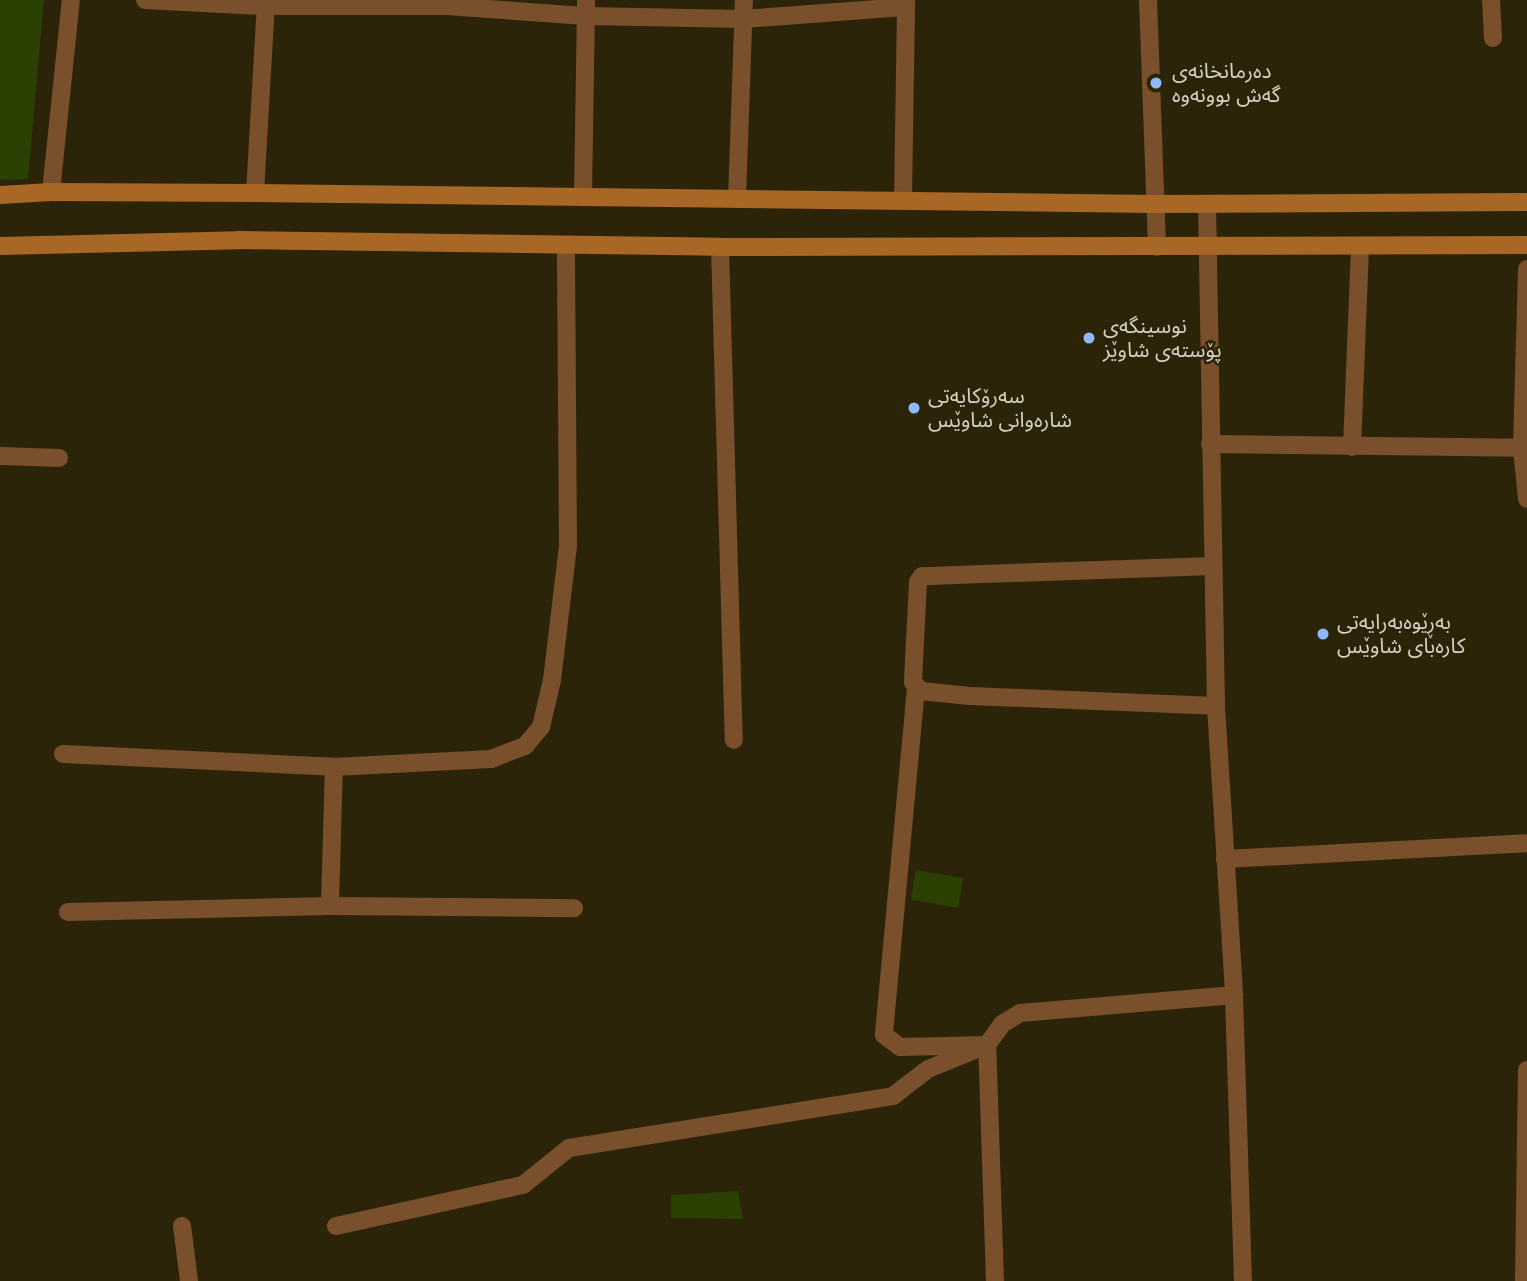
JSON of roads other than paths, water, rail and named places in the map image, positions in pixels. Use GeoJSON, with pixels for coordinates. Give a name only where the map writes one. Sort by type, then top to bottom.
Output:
{"type":"FeatureCollection","features":[{"type":"Feature","properties":{"kind":"street"},"geometry":{"type":"LineString","coordinates":[[51,192],[71,0]]}},
{"type":"Feature","properties":{"kind":"street"},"geometry":{"type":"LineString","coordinates":[[145,0],[446,3],[586,8],[744,19],[906,4],[903,199]]}},
{"type":"Feature","properties":{"kind":"street"},"geometry":{"type":"LineString","coordinates":[[737,199],[744,0]]}},
{"type":"Feature","properties":{"kind":"street"},"geometry":{"type":"LineString","coordinates":[[1149,0],[1157,247]]}},
{"type":"Feature","properties":{"kind":"street"},"geometry":{"type":"LineString","coordinates":[[1491,0],[1493,38]]}},
{"type":"Feature","properties":{"kind":"street"},"geometry":{"type":"LineString","coordinates":[[255,193],[266,3]]}},
{"type":"Feature","properties":{"kind":"street"},"geometry":{"type":"LineString","coordinates":[[583,197],[586,8]]}},
{"type":"Feature","properties":{"kind":"street"},"geometry":{"type":"LineString","coordinates":[[0,195],[51,192],[255,193],[1156,204],[1527,202]]}},
{"type":"Feature","properties":{"kind":"street"},"geometry":{"type":"LineString","coordinates":[[1207,204],[1216,706],[1234,995],[1243,1281]]}},
{"type":"Feature","properties":{"kind":"street"},"geometry":{"type":"LineString","coordinates":[[0,246],[238,240],[720,247],[1527,246]]}},
{"type":"Feature","properties":{"kind":"street"},"geometry":{"type":"LineString","coordinates":[[64,754],[334,767],[491,759],[525,746],[541,727],[552,680],[568,546],[566,245]]}},
{"type":"Feature","properties":{"kind":"street"},"geometry":{"type":"LineString","coordinates":[[1352,447],[1360,246]]}},
{"type":"Feature","properties":{"kind":"street"},"geometry":{"type":"LineString","coordinates":[[720,247],[734,740]]}},
{"type":"Feature","properties":{"kind":"street"},"geometry":{"type":"LineString","coordinates":[[1527,269],[1522,448],[1527,499]]}},
{"type":"Feature","properties":{"kind":"street"},"geometry":{"type":"LineString","coordinates":[[1210,444],[1522,448]]}},
{"type":"Feature","properties":{"kind":"street"},"geometry":{"type":"LineString","coordinates":[[0,456],[59,458]]}},
{"type":"Feature","properties":{"kind":"street"},"geometry":{"type":"LineString","coordinates":[[987,1045],[900,1047],[884,1035],[916,688],[913,682],[918,582],[922,576],[1213,566]]}},
{"type":"Feature","properties":{"kind":"street"},"geometry":{"type":"LineString","coordinates":[[916,688],[921,691],[970,696],[1216,706]]}},
{"type":"Feature","properties":{"kind":"street"},"geometry":{"type":"LineString","coordinates":[[330,906],[334,767]]}},
{"type":"Feature","properties":{"kind":"street"},"geometry":{"type":"LineString","coordinates":[[1225,859],[1527,843]]}},
{"type":"Feature","properties":{"kind":"street"},"geometry":{"type":"LineString","coordinates":[[68,912],[330,906],[574,908]]}},
{"type":"Feature","properties":{"kind":"street"},"geometry":{"type":"LineString","coordinates":[[336,1226],[523,1185],[569,1148],[893,1096],[928,1069],[987,1045],[1002,1024],[1020,1013],[1234,995]]}},
{"type":"Feature","properties":{"kind":"street"},"geometry":{"type":"LineString","coordinates":[[987,1045],[995,1281]]}},
{"type":"Feature","properties":{"kind":"street"},"geometry":{"type":"LineString","coordinates":[[1524,1281],[1527,1070]]}},
{"type":"Feature","properties":{"kind":"street"},"geometry":{"type":"LineString","coordinates":[[182,1226],[189,1281]]}},
{"type":"Feature","properties":{"kind":"place","name":"دەرمانخانەی گەش بوونەوە"},"geometry":{"type":"Point","coordinates":[1156,83]}},
{"type":"Feature","properties":{"kind":"place","name":"نوسینگەی پۆستەی شاوێز"},"geometry":{"type":"Point","coordinates":[1089,338]}},
{"type":"Feature","properties":{"kind":"place","name":"سەرۆکایەتی شارەوانی شاوێس"},"geometry":{"type":"Point","coordinates":[914,408]}},
{"type":"Feature","properties":{"kind":"place","name":"بەڕێوەبەرایەتی کارەبای شاوێس"},"geometry":{"type":"Point","coordinates":[1323,634]}}]}
